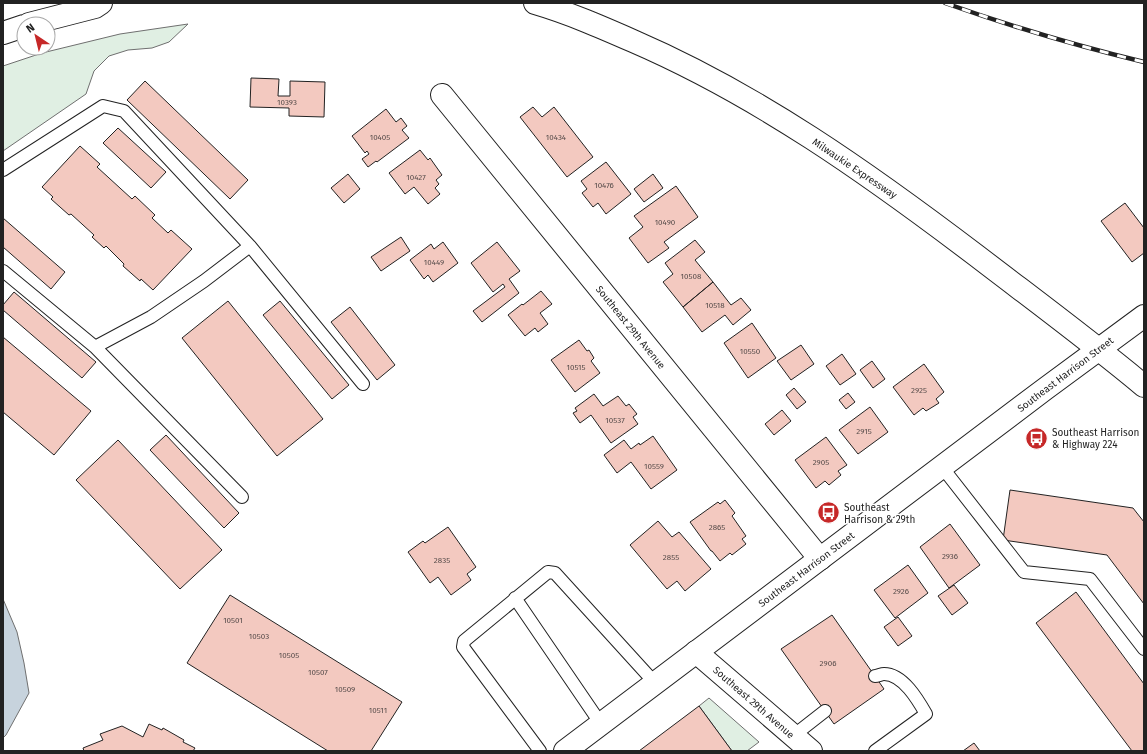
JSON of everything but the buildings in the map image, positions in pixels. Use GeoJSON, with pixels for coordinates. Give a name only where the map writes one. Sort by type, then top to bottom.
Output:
{"type":"FeatureCollection","features":[{"type":"Feature","properties":{"kind":"main road"},"geometry":{"type":"LineString","coordinates":[[56,17],[95,7],[101,3]]}},
{"type":"Feature","properties":{"kind":"main road","name":"Milwaukie Expressway"},"geometry":{"type":"LineString","coordinates":[[535,3],[603,27],[661,53],[716,81],[787,122],[854,166],[920,213],[1050,310],[1144,386]]}},
{"type":"Feature","properties":{"kind":"main road"},"geometry":{"type":"LineString","coordinates":[[3,33],[16,29]]}},
{"type":"Feature","properties":{"kind":"main road","name":"Southeast 29th Avenue"},"geometry":{"type":"LineString","coordinates":[[442,95],[820,559]]}},
{"type":"Feature","properties":{"kind":"main road","name":"Southeast Harrison Street"},"geometry":{"type":"LineString","coordinates":[[565,751],[1098,349],[1144,316]]}},
{"type":"Feature","properties":{"kind":"main road","name":"Southeast 29th Avenue"},"geometry":{"type":"LineString","coordinates":[[696,652],[811,751]]}},
{"type":"Feature","properties":{"kind":"lane"},"geometry":{"type":"LineString","coordinates":[[3,170],[103,106],[124,111],[250,246],[363,384]]}},
{"type":"Feature","properties":{"kind":"lane"},"geometry":{"type":"LineString","coordinates":[[96,347],[151,317],[204,281],[250,246]]}},
{"type":"Feature","properties":{"kind":"lane"},"geometry":{"type":"LineString","coordinates":[[3,271],[96,347],[242,497]]}},
{"type":"Feature","properties":{"kind":"lane"},"geometry":{"type":"LineString","coordinates":[[942,467],[1024,572],[1090,579],[1144,649]]}},
{"type":"Feature","properties":{"kind":"lane"},"geometry":{"type":"LineString","coordinates":[[540,751],[462,647],[464,641],[548,572],[554,573],[655,683]]}},
{"type":"Feature","properties":{"kind":"lane"},"geometry":{"type":"LineString","coordinates":[[515,598],[601,724]]}},
{"type":"Feature","properties":{"kind":"lane"},"geometry":{"type":"LineString","coordinates":[[875,676],[884,674],[892,676],[909,688],[926,714],[875,751]]}},
{"type":"Feature","properties":{"kind":"lane"},"geometry":{"type":"LineString","coordinates":[[793,736],[825,712]]}},
{"type":"Feature","properties":{"kind":"green space"},"geometry":{"type":"Polygon","coordinates":[[[188,24],[169,42],[152,48],[128,50],[109,56],[94,71],[86,94],[3,151],[3,66],[33,56],[56,56],[56,50],[120,34],[188,24]]]}},
{"type":"Feature","properties":{"kind":"green space"},"geometry":{"type":"Polygon","coordinates":[[[709,698],[759,742],[747,751],[732,751],[699,706],[709,698]]]}},
{"type":"Feature","properties":{"kind":"shaded area"},"geometry":{"type":"Polygon","coordinates":[[[3,599],[17,632],[29,693],[3,738],[3,599]]]}},
{"type":"Feature","properties":{"kind":"railway"},"geometry":{"type":"LineString","coordinates":[[945,3],[1044,35],[1144,62]]}},
{"type":"Feature","properties":{"kind":"place","name":"Southeast Harrison & Highway 224"},"geometry":{"type":"Point","coordinates":[1036,438]}},
{"type":"Feature","properties":{"kind":"place","name":"Southeast Harrison & 29th"},"geometry":{"type":"Point","coordinates":[828,513]}}]}
